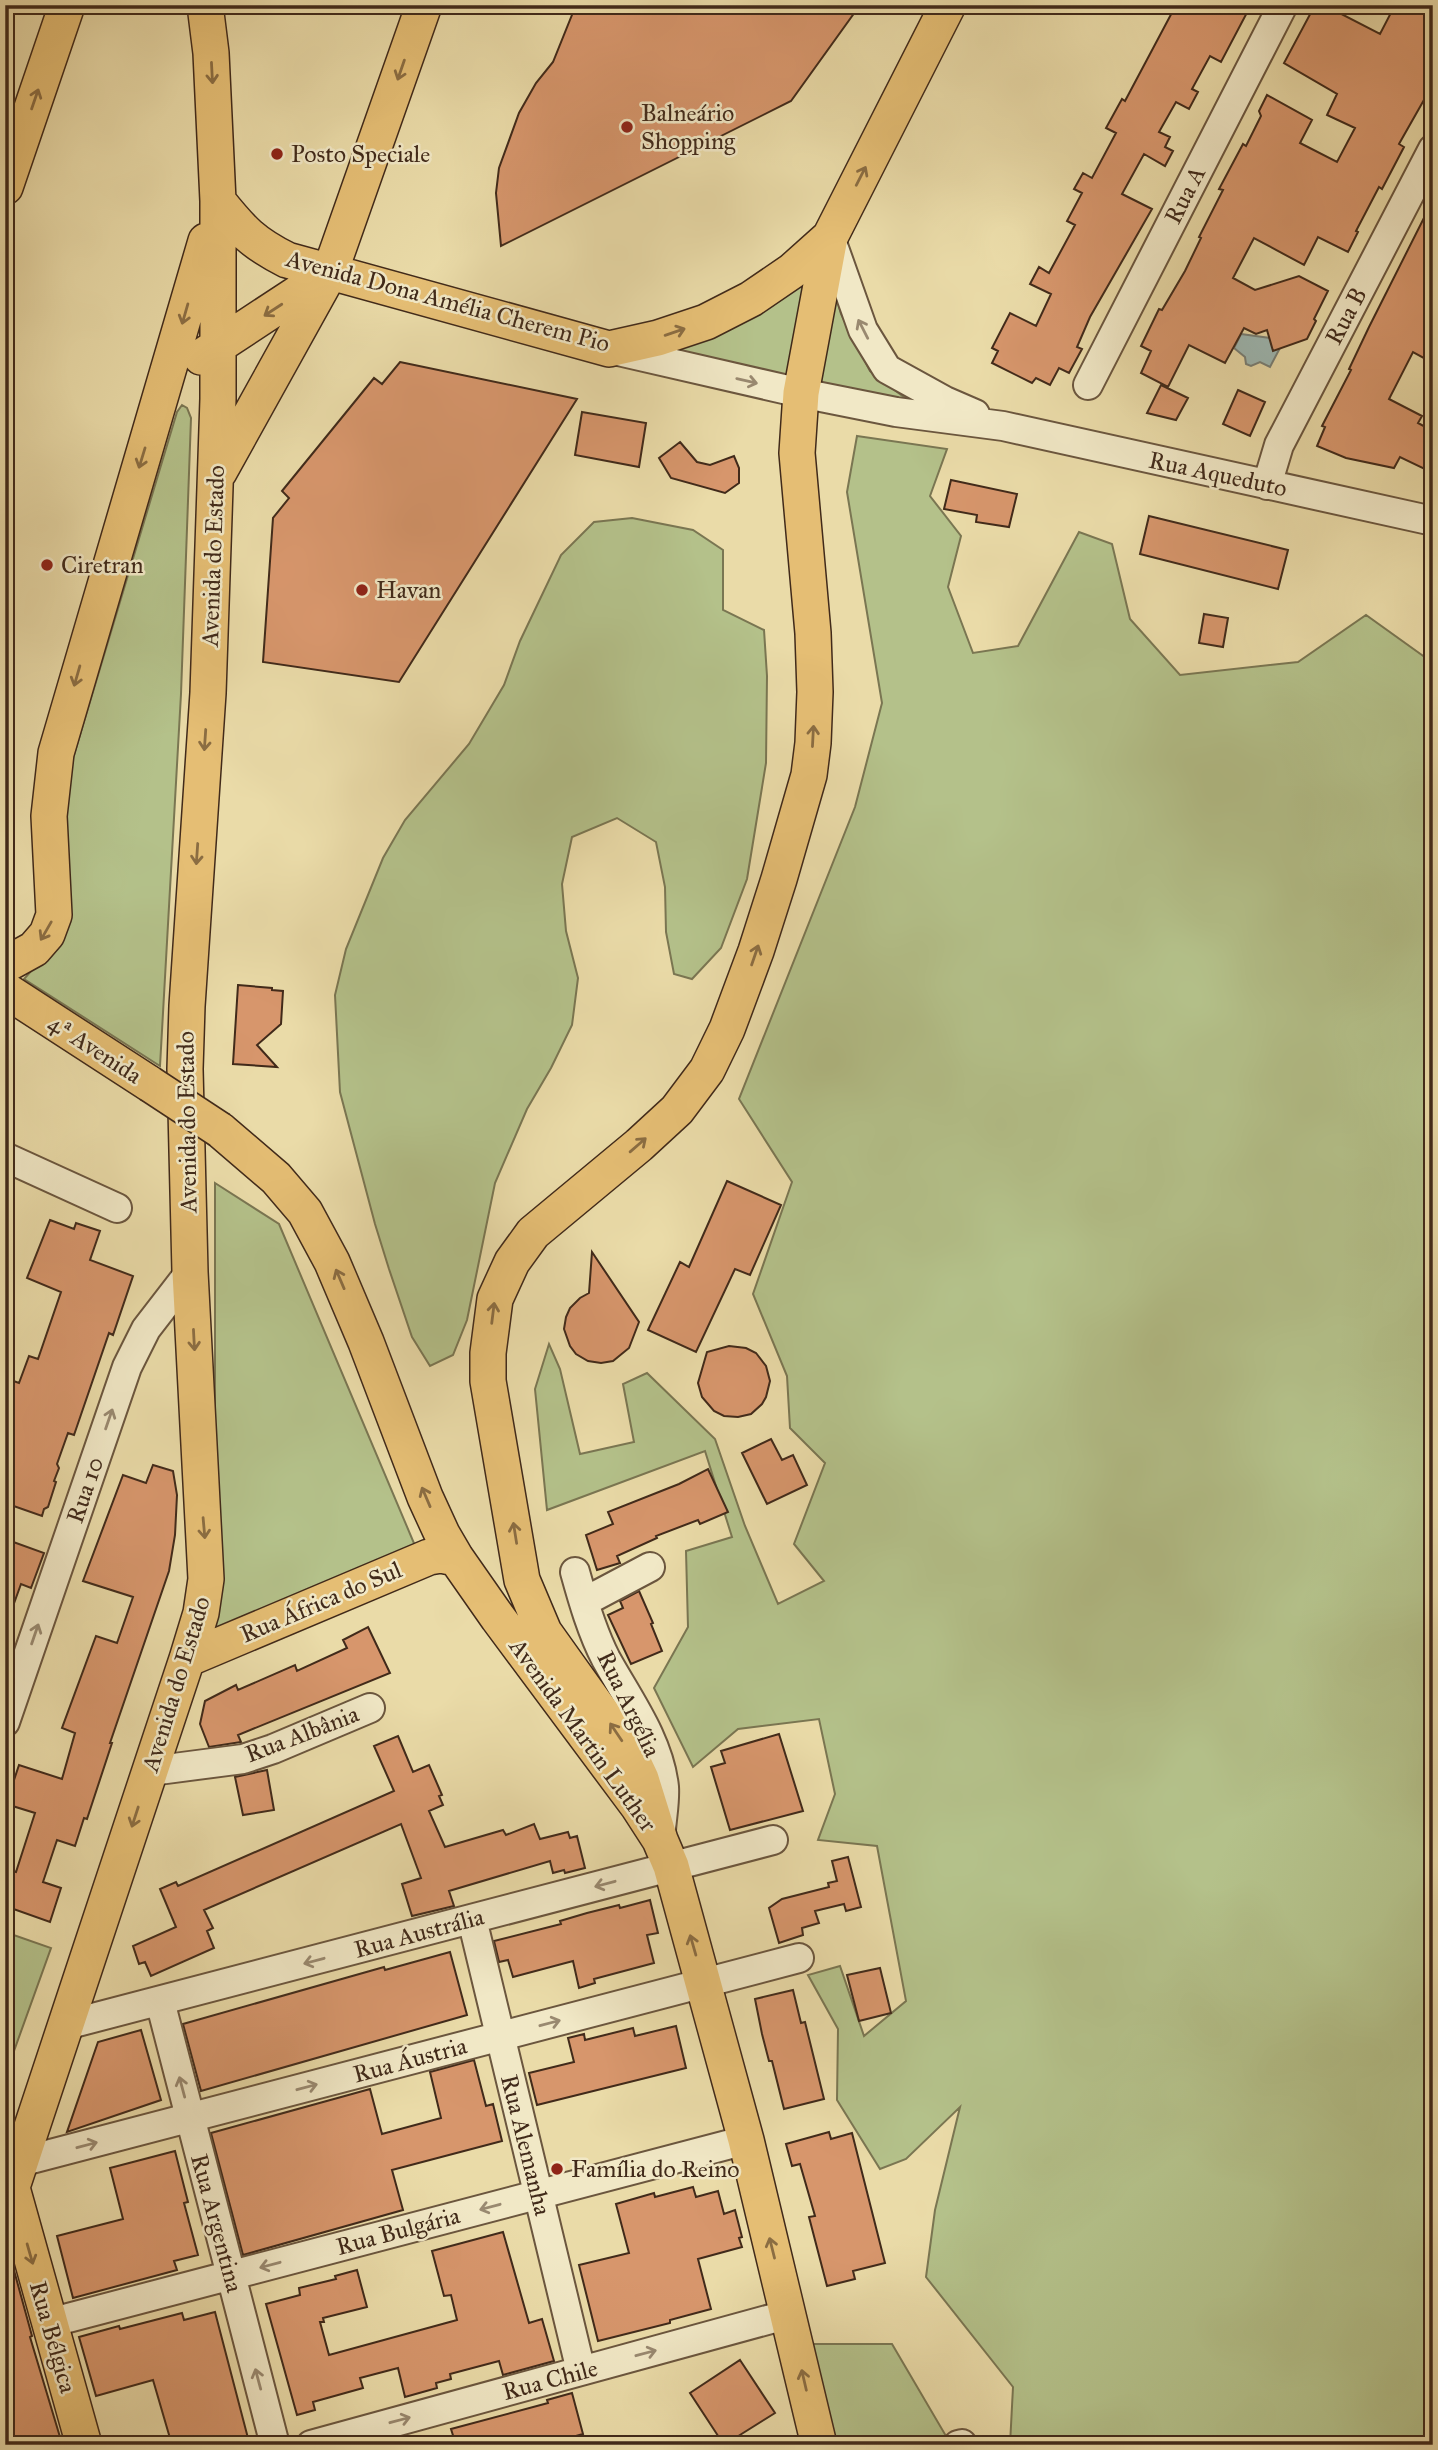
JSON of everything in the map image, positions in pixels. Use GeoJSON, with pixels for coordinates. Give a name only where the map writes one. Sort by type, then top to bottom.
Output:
{"type":"FeatureCollection","features":[{"type":"Feature","properties":{"kind":"main road"},"geometry":{"type":"LineString","coordinates":[[5,187],[67,5]]}},
{"type":"Feature","properties":{"kind":"main road","name":"Avenida do Estado"},"geometry":{"type":"LineString","coordinates":[[12,2186],[187,1659],[201,1613],[206,1579],[190,1272],[185,1083],[187,1006],[208,693],[218,399],[218,201],[211,53],[205,5]]}},
{"type":"Feature","properties":{"kind":"main road"},"geometry":{"type":"LineString","coordinates":[[216,477],[330,272],[424,5]]}},
{"type":"Feature","properties":{"kind":"main road","name":"Avenida Dona Amélia Cherem Pio"},"geometry":{"type":"LineString","coordinates":[[218,201],[245,234],[262,248],[288,260],[609,349],[658,338],[706,322],[751,299],[792,271],[830,237],[948,5]]}},
{"type":"Feature","properties":{"kind":"main road"},"geometry":{"type":"LineString","coordinates":[[5,965],[33,949],[47,933],[54,915],[49,816],[56,753],[218,201]]}},
{"type":"Feature","properties":{"kind":"main road"},"geometry":{"type":"LineString","coordinates":[[665,1853],[641,1779],[626,1747],[544,1632],[522,1580],[488,1381],[488,1353],[495,1299],[512,1262],[533,1233],[677,1110],[707,1070],[727,1029],[756,951],[809,775],[813,743],[813,633],[797,453],[801,393],[830,237]]}},
{"type":"Feature","properties":{"kind":"main road"},"geometry":{"type":"LineString","coordinates":[[166,381],[330,272]]}},
{"type":"Feature","properties":{"kind":"main road","name":"4ª Avenida"},"geometry":{"type":"LineString","coordinates":[[5,990],[220,1130]]}},
{"type":"Feature","properties":{"kind":"main road","name":"Avenida Martin Luther"},"geometry":{"type":"LineString","coordinates":[[220,1130],[276,1178],[305,1212],[332,1262],[425,1497],[456,1558],[638,1806],[665,1853],[704,1983],[746,2140],[819,2445]]}},
{"type":"Feature","properties":{"kind":"main road","name":"Rua África do Sul"},"geometry":{"type":"LineString","coordinates":[[187,1659],[429,1557],[441,1555],[456,1558]]}},
{"type":"Feature","properties":{"kind":"main road","name":"Rua Bélgica"},"geometry":{"type":"LineString","coordinates":[[12,2186],[83,2445]]}},
{"type":"Feature","properties":{"kind":"street","name":"Rua A"},"geometry":{"type":"LineString","coordinates":[[1087,386],[1283,5]]}},
{"type":"Feature","properties":{"kind":"street","name":"Rua B"},"geometry":{"type":"LineString","coordinates":[[1267,485],[1279,444],[1433,149]]}},
{"type":"Feature","properties":{"kind":"street","name":"Rua Aqueduto"},"geometry":{"type":"LineString","coordinates":[[830,237],[863,330],[887,369],[946,401],[1003,426]]}},
{"type":"Feature","properties":{"kind":"street","name":"Rua Aqueduto"},"geometry":{"type":"LineString","coordinates":[[609,349],[895,412],[1003,426],[1433,521]]}},
{"type":"Feature","properties":{"kind":"street"},"geometry":{"type":"LineString","coordinates":[[5,1157],[117,1208]]}},
{"type":"Feature","properties":{"kind":"street","name":"Rua 10"},"geometry":{"type":"LineString","coordinates":[[5,1721],[127,1367],[146,1329],[190,1272]]}},
{"type":"Feature","properties":{"kind":"street"},"geometry":{"type":"LineString","coordinates":[[584,1602],[650,1567]]}},
{"type":"Feature","properties":{"kind":"street","name":"Rua Argélia"},"geometry":{"type":"LineString","coordinates":[[575,1572],[605,1657],[634,1707],[657,1756],[664,1788],[665,1853]]}},
{"type":"Feature","properties":{"kind":"street","name":"Rua Albânia"},"geometry":{"type":"LineString","coordinates":[[151,1771],[243,1759],[274,1749],[370,1708]]}},
{"type":"Feature","properties":{"kind":"street","name":"Rua Austrália"},"geometry":{"type":"LineString","coordinates":[[66,2025],[472,1919],[665,1853],[773,1840]]}},
{"type":"Feature","properties":{"kind":"street","name":"Rua Alemanha"},"geometry":{"type":"LineString","coordinates":[[472,1919],[580,2371]]}},
{"type":"Feature","properties":{"kind":"street","name":"Rua Áustria"},"geometry":{"type":"LineString","coordinates":[[12,2186],[190,2118],[799,1958]]}},
{"type":"Feature","properties":{"kind":"street","name":"Rua Argentina"},"geometry":{"type":"LineString","coordinates":[[160,2001],[275,2445]]}},
{"type":"Feature","properties":{"kind":"street","name":"Rua Bulgária"},"geometry":{"type":"LineString","coordinates":[[50,2323],[746,2140]]}},
{"type":"Feature","properties":{"kind":"street","name":"Rua Chile"},"geometry":{"type":"LineString","coordinates":[[311,2445],[789,2314]]}},
{"type":"Feature","properties":{"kind":"green space"},"geometry":{"type":"Polygon","coordinates":[[[813,267],[789,381],[666,352],[813,267]]]}},
{"type":"Feature","properties":{"kind":"green space"},"geometry":{"type":"Polygon","coordinates":[[[829,271],[841,314],[870,371],[918,408],[810,383],[829,271]]]}},
{"type":"Feature","properties":{"kind":"green space"},"geometry":{"type":"Polygon","coordinates":[[[182,405],[187,408],[191,418],[181,694],[160,1066],[24,979],[56,943],[61,830],[71,765],[177,412],[182,405]]]}},
{"type":"Feature","properties":{"kind":"green space"},"geometry":{"type":"Polygon","coordinates":[[[857,436],[947,449],[930,496],[961,536],[948,587],[973,653],[1018,646],[1079,532],[1112,544],[1130,619],[1180,675],[1298,662],[1366,615],[1433,663],[1433,2445],[1010,2445],[1013,2387],[926,2277],[935,2210],[960,2107],[906,2159],[880,2169],[837,2100],[838,2029],[808,1975],[840,1966],[864,2036],[906,2001],[877,1846],[818,1840],[835,1794],[819,1719],[738,1729],[693,1767],[654,1688],[688,1627],[686,1551],[732,1537],[705,1451],[547,1510],[535,1389],[549,1344],[560,1369],[580,1454],[634,1442],[623,1384],[647,1373],[715,1439],[745,1526],[778,1604],[824,1581],[794,1544],[825,1463],[790,1428],[787,1376],[753,1294],[792,1182],[739,1099],[855,807],[882,703],[847,492],[857,436]]]}},
{"type":"Feature","properties":{"kind":"green space"},"geometry":{"type":"Polygon","coordinates":[[[632,518],[693,530],[723,550],[723,610],[764,630],[767,676],[766,763],[747,879],[721,948],[692,979],[674,974],[666,932],[665,887],[656,842],[617,818],[572,837],[562,884],[566,931],[578,978],[572,1025],[527,1109],[495,1183],[467,1320],[453,1355],[430,1366],[412,1337],[389,1269],[340,1092],[335,995],[346,949],[383,858],[405,820],[469,744],[504,685],[520,641],[561,555],[594,522],[632,518]]]}},
{"type":"Feature","properties":{"kind":"green space"},"geometry":{"type":"Polygon","coordinates":[[[215,1183],[279,1224],[416,1548],[215,1637],[215,1183]]]}},
{"type":"Feature","properties":{"kind":"green space"},"geometry":{"type":"Polygon","coordinates":[[[5,1932],[51,1948],[5,2076],[5,1932]]]}},
{"type":"Feature","properties":{"kind":"green space"},"geometry":{"type":"Polygon","coordinates":[[[812,2344],[892,2344],[946,2436],[908,2445],[828,2445],[812,2344]]]}},
{"type":"Feature","properties":{"kind":"water"},"geometry":{"type":"Polygon","coordinates":[[[1241,334],[1270,338],[1280,348],[1270,367],[1260,362],[1251,366],[1246,364],[1245,357],[1234,348],[1241,334]]]}},
{"type":"Feature","properties":{"kind":"building","name":"Balneário Shopping"},"geometry":{"type":"Polygon","coordinates":[[[576,5],[860,5],[791,101],[501,246],[496,193],[499,168],[519,113],[536,83],[553,62],[576,5]]]}},
{"type":"Feature","properties":{"kind":"building"},"geometry":{"type":"Polygon","coordinates":[[[1176,5],[1251,5],[1221,62],[1210,56],[1192,89],[1198,92],[1189,109],[1176,102],[1159,132],[1170,137],[1165,147],[1173,151],[1165,166],[1144,154],[1122,194],[1152,209],[1090,317],[1077,347],[1082,349],[1069,373],[1059,368],[1050,385],[1036,378],[1032,383],[992,363],[998,351],[992,348],[1010,313],[1036,326],[1051,294],[1030,284],[1039,267],[1049,273],[1075,225],[1067,221],[1082,193],[1074,189],[1083,173],[1092,178],[1116,133],[1106,128],[1122,99],[1125,101],[1176,5]]]}},
{"type":"Feature","properties":{"kind":"building"},"geometry":{"type":"Polygon","coordinates":[[[1315,5],[1324,5],[1380,34],[1395,5],[1433,5],[1433,84],[1399,144],[1404,147],[1382,189],[1379,187],[1348,252],[1318,237],[1304,265],[1254,238],[1233,278],[1255,290],[1299,276],[1328,291],[1307,339],[1273,351],[1267,330],[1256,334],[1244,328],[1225,363],[1189,345],[1168,387],[1141,373],[1151,351],[1141,346],[1159,309],[1162,310],[1185,271],[1223,190],[1219,189],[1243,144],[1246,146],[1261,116],[1259,111],[1267,95],[1312,120],[1300,143],[1337,162],[1355,128],[1327,115],[1337,94],[1284,63],[1315,5]]]}},
{"type":"Feature","properties":{"kind":"building"},"geometry":{"type":"Polygon","coordinates":[[[1433,200],[1433,363],[1413,352],[1389,399],[1422,416],[1418,423],[1433,431],[1433,473],[1400,457],[1394,468],[1346,458],[1317,446],[1325,427],[1322,426],[1433,200]]]}},
{"type":"Feature","properties":{"kind":"building","name":"Havan"},"geometry":{"type":"Polygon","coordinates":[[[400,362],[577,399],[399,682],[263,662],[273,518],[289,498],[282,491],[374,378],[382,384],[400,362]]]}},
{"type":"Feature","properties":{"kind":"building"},"geometry":{"type":"Polygon","coordinates":[[[1161,385],[1188,398],[1176,420],[1147,413],[1161,385]]]}},
{"type":"Feature","properties":{"kind":"building"},"geometry":{"type":"Polygon","coordinates":[[[1238,390],[1265,402],[1250,436],[1223,424],[1238,390]]]}},
{"type":"Feature","properties":{"kind":"building"},"geometry":{"type":"Polygon","coordinates":[[[582,412],[646,423],[639,467],[575,455],[582,412]]]}},
{"type":"Feature","properties":{"kind":"building"},"geometry":{"type":"Polygon","coordinates":[[[680,442],[697,462],[710,465],[734,456],[739,468],[739,483],[725,493],[671,478],[659,458],[680,442]]]}},
{"type":"Feature","properties":{"kind":"building"},"geometry":{"type":"Polygon","coordinates":[[[951,480],[1017,494],[1009,527],[976,522],[977,515],[944,509],[951,480]]]}},
{"type":"Feature","properties":{"kind":"building"},"geometry":{"type":"Polygon","coordinates":[[[1149,516],[1288,550],[1278,589],[1140,554],[1149,516]]]}},
{"type":"Feature","properties":{"kind":"building"},"geometry":{"type":"Polygon","coordinates":[[[1204,614],[1228,618],[1223,647],[1199,643],[1204,614]]]}},
{"type":"Feature","properties":{"kind":"building"},"geometry":{"type":"Polygon","coordinates":[[[238,985],[283,991],[281,1024],[257,1045],[277,1067],[233,1064],[238,985]]]}},
{"type":"Feature","properties":{"kind":"building"},"geometry":{"type":"Polygon","coordinates":[[[727,1181],[781,1205],[750,1275],[735,1269],[696,1352],[648,1330],[680,1262],[689,1267],[727,1181]]]}},
{"type":"Feature","properties":{"kind":"building"},"geometry":{"type":"Polygon","coordinates":[[[50,1220],[74,1229],[76,1223],[100,1231],[90,1260],[133,1276],[113,1335],[109,1333],[74,1435],[68,1433],[57,1464],[59,1468],[54,1481],[56,1482],[48,1507],[44,1509],[42,1516],[5,1503],[5,1378],[19,1383],[29,1356],[38,1359],[61,1292],[27,1278],[50,1220]]]}},
{"type":"Feature","properties":{"kind":"building"},"geometry":{"type":"Polygon","coordinates":[[[592,1252],[639,1322],[629,1348],[613,1361],[601,1363],[588,1361],[576,1354],[564,1329],[570,1308],[589,1293],[592,1252]]]}},
{"type":"Feature","properties":{"kind":"building"},"geometry":{"type":"Polygon","coordinates":[[[729,1346],[746,1348],[756,1353],[766,1366],[770,1381],[762,1404],[751,1414],[738,1417],[724,1416],[714,1411],[702,1397],[698,1383],[707,1352],[729,1346]]]}},
{"type":"Feature","properties":{"kind":"building"},"geometry":{"type":"Polygon","coordinates":[[[771,1439],[782,1460],[793,1455],[807,1485],[767,1504],[742,1453],[771,1439]]]}},
{"type":"Feature","properties":{"kind":"building"},"geometry":{"type":"Polygon","coordinates":[[[153,1465],[173,1471],[177,1495],[175,1535],[169,1571],[87,1819],[84,1818],[75,1846],[57,1840],[43,1882],[61,1888],[50,1922],[5,1906],[5,1890],[12,1871],[16,1872],[35,1813],[6,1804],[19,1765],[62,1779],[75,1733],[62,1728],[96,1636],[117,1643],[133,1597],[83,1581],[123,1475],[146,1483],[153,1465]]]}},
{"type":"Feature","properties":{"kind":"building"},"geometry":{"type":"Polygon","coordinates":[[[708,1469],[728,1512],[700,1524],[698,1520],[656,1536],[657,1538],[617,1556],[620,1563],[597,1570],[586,1535],[613,1524],[608,1512],[679,1484],[708,1469]]]}},
{"type":"Feature","properties":{"kind":"building"},"geometry":{"type":"Polygon","coordinates":[[[5,1539],[44,1553],[31,1588],[21,1584],[8,1620],[5,1620],[5,1539]]]}},
{"type":"Feature","properties":{"kind":"building"},"geometry":{"type":"Polygon","coordinates":[[[639,1591],[662,1651],[631,1664],[608,1615],[623,1608],[620,1601],[639,1591]]]}},
{"type":"Feature","properties":{"kind":"building"},"geometry":{"type":"Polygon","coordinates":[[[368,1627],[390,1673],[238,1735],[241,1742],[209,1747],[200,1724],[205,1701],[236,1685],[238,1690],[295,1665],[297,1671],[347,1648],[343,1640],[368,1627]]]}},
{"type":"Feature","properties":{"kind":"building"},"geometry":{"type":"Polygon","coordinates":[[[779,1734],[803,1811],[730,1830],[711,1767],[725,1763],[721,1751],[779,1734]]]}},
{"type":"Feature","properties":{"kind":"building"},"geometry":{"type":"Polygon","coordinates":[[[398,1736],[413,1772],[429,1765],[442,1795],[439,1796],[443,1805],[429,1811],[445,1847],[503,1830],[506,1835],[534,1824],[540,1839],[568,1832],[570,1838],[577,1836],[585,1868],[553,1873],[550,1861],[449,1891],[454,1906],[412,1916],[402,1884],[421,1878],[401,1824],[204,1910],[213,1928],[207,1931],[214,1948],[151,1976],[145,1962],[139,1964],[133,1946],[176,1927],[160,1889],[176,1882],[178,1886],[394,1791],[374,1746],[398,1736]]]}},
{"type":"Feature","properties":{"kind":"building"},"geometry":{"type":"Polygon","coordinates":[[[267,1770],[274,1810],[243,1815],[235,1777],[267,1770]]]}},
{"type":"Feature","properties":{"kind":"building"},"geometry":{"type":"Polygon","coordinates":[[[848,1857],[861,1907],[846,1911],[844,1904],[815,1911],[819,1923],[802,1928],[803,1935],[779,1943],[769,1908],[782,1899],[829,1887],[828,1883],[837,1881],[832,1861],[848,1857]]]}},
{"type":"Feature","properties":{"kind":"building"},"geometry":{"type":"Polygon","coordinates":[[[650,1900],[658,1933],[647,1935],[654,1963],[594,1979],[595,1983],[579,1988],[573,1961],[513,1977],[508,1960],[499,1962],[494,1941],[561,1924],[560,1921],[587,1913],[650,1900]]]}},
{"type":"Feature","properties":{"kind":"building"},"geometry":{"type":"Polygon","coordinates":[[[450,1952],[467,2015],[201,2091],[183,2024],[384,1967],[385,1970],[450,1952]]]}},
{"type":"Feature","properties":{"kind":"building"},"geometry":{"type":"Polygon","coordinates":[[[880,1968],[891,2013],[859,2021],[847,1975],[880,1968]]]}},
{"type":"Feature","properties":{"kind":"building"},"geometry":{"type":"Polygon","coordinates":[[[793,1990],[801,2023],[805,2022],[824,2099],[784,2109],[772,2061],[769,2061],[755,1999],[793,1990]]]}},
{"type":"Feature","properties":{"kind":"building"},"geometry":{"type":"Polygon","coordinates":[[[676,2026],[686,2068],[537,2105],[529,2073],[574,2062],[568,2038],[584,2034],[585,2040],[633,2028],[635,2036],[676,2026]]]}},
{"type":"Feature","properties":{"kind":"building"},"geometry":{"type":"Polygon","coordinates":[[[141,2030],[161,2100],[67,2132],[98,2042],[141,2030]]]}},
{"type":"Feature","properties":{"kind":"building"},"geometry":{"type":"Polygon","coordinates":[[[474,2060],[486,2106],[493,2104],[502,2141],[392,2170],[403,2210],[243,2255],[211,2133],[370,2089],[382,2134],[441,2118],[430,2072],[474,2060]]]}},
{"type":"Feature","properties":{"kind":"building"},"geometry":{"type":"Polygon","coordinates":[[[829,2132],[831,2139],[852,2133],[885,2263],[853,2271],[855,2279],[827,2286],[809,2217],[815,2216],[800,2164],[792,2166],[786,2144],[829,2132]]]}},
{"type":"Feature","properties":{"kind":"building"},"geometry":{"type":"Polygon","coordinates":[[[175,2151],[188,2202],[184,2203],[198,2255],[174,2261],[177,2270],[73,2298],[57,2236],[123,2219],[110,2168],[175,2151]]]}},
{"type":"Feature","properties":{"kind":"building"},"geometry":{"type":"Polygon","coordinates":[[[693,2187],[696,2197],[718,2191],[724,2214],[735,2210],[742,2237],[739,2238],[742,2247],[698,2259],[711,2309],[670,2320],[670,2323],[598,2341],[579,2265],[629,2253],[616,2204],[654,2193],[655,2197],[693,2187]]]}},
{"type":"Feature","properties":{"kind":"building"},"geometry":{"type":"Polygon","coordinates":[[[503,2232],[529,2323],[542,2319],[554,2361],[503,2375],[499,2361],[450,2374],[451,2379],[436,2383],[437,2388],[405,2397],[398,2368],[360,2378],[363,2388],[313,2402],[315,2410],[297,2415],[266,2304],[300,2295],[299,2288],[336,2279],[335,2276],[357,2270],[367,2307],[323,2318],[324,2322],[320,2322],[329,2355],[457,2320],[451,2295],[444,2296],[432,2251],[503,2232]]]}},
{"type":"Feature","properties":{"kind":"building"},"geometry":{"type":"Polygon","coordinates":[[[15,2274],[32,2336],[30,2337],[60,2437],[42,2442],[43,2445],[5,2445],[5,2305],[15,2274]]]}},
{"type":"Feature","properties":{"kind":"building"},"geometry":{"type":"Polygon","coordinates":[[[215,2312],[249,2442],[238,2445],[172,2445],[153,2380],[96,2396],[79,2337],[182,2313],[184,2320],[215,2312]]]}},
{"type":"Feature","properties":{"kind":"building"},"geometry":{"type":"Polygon","coordinates":[[[740,2360],[775,2413],[724,2445],[690,2393],[740,2360]]]}},
{"type":"Feature","properties":{"kind":"building"},"geometry":{"type":"Polygon","coordinates":[[[572,2393],[583,2434],[544,2445],[456,2445],[451,2429],[548,2403],[547,2400],[572,2393]]]}},
{"type":"Feature","properties":{"kind":"place","name":"Balneário Shopping"},"geometry":{"type":"Point","coordinates":[627,127]}},
{"type":"Feature","properties":{"kind":"place","name":"Posto Speciale"},"geometry":{"type":"Point","coordinates":[277,154]}},
{"type":"Feature","properties":{"kind":"place","name":"Ciretran"},"geometry":{"type":"Point","coordinates":[47,565]}},
{"type":"Feature","properties":{"kind":"place","name":"Havan"},"geometry":{"type":"Point","coordinates":[362,590]}},
{"type":"Feature","properties":{"kind":"place","name":"Família do Reino"},"geometry":{"type":"Point","coordinates":[557,2169]}}]}
